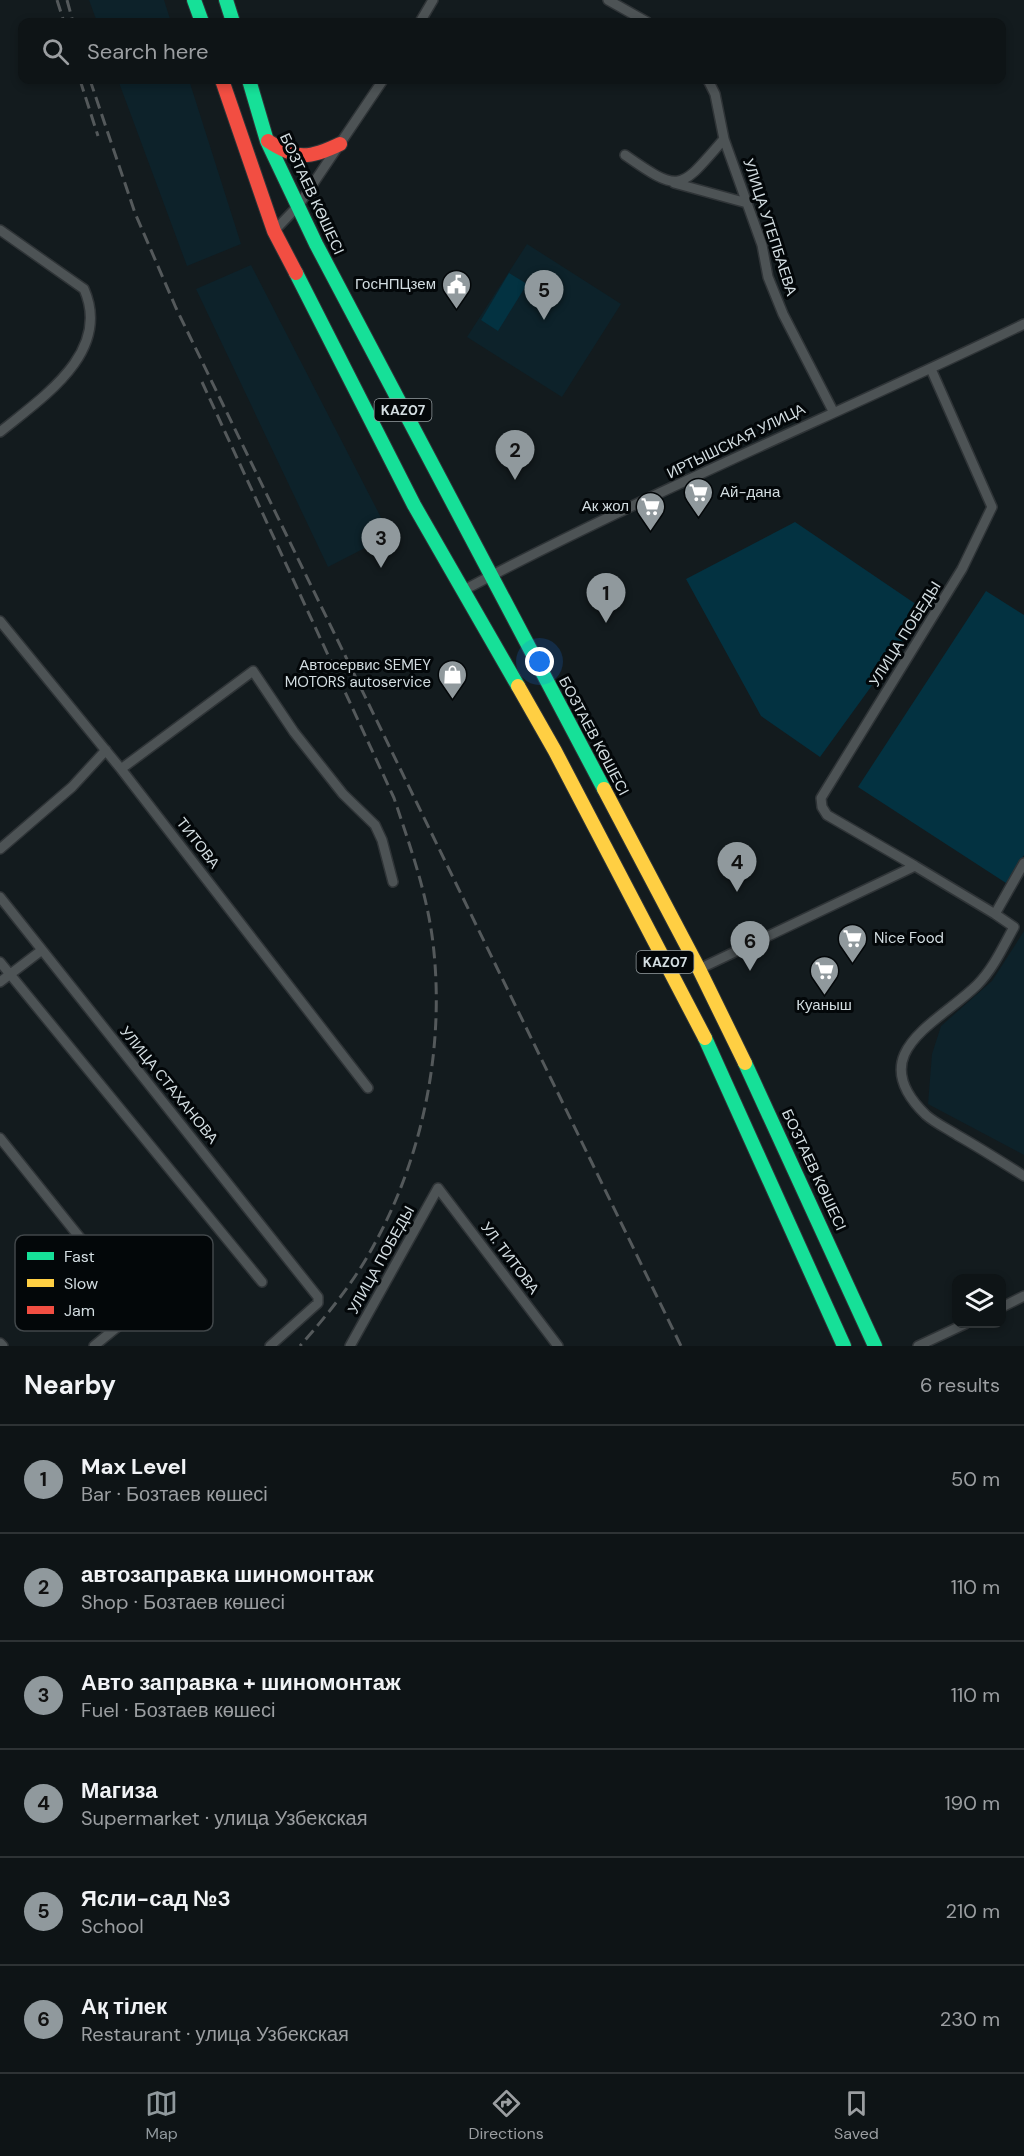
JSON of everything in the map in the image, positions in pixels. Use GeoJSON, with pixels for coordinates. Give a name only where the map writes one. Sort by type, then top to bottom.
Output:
{"type":"FeatureCollection","features":[{"type":"Feature","properties":{"kind":"highway"},"geometry":{"type":"LineString","coordinates":[[194,0],[201,18]]}},
{"type":"Feature","properties":{"kind":"highway"},"geometry":{"type":"LineString","coordinates":[[226,0],[231,18]]}},
{"type":"Feature","properties":{"kind":"highway","name":"KAZ07"},"geometry":{"type":"LineString","coordinates":[[223,84],[274,231],[414,505],[555,751],[708,1045],[844,1346]]}},
{"type":"Feature","properties":{"kind":"highway","name":"БОЗТАЕВ КӨШЕСІ"},"geometry":{"type":"LineString","coordinates":[[250,84],[267,141],[298,206],[490,576],[699,969],[784,1144],[875,1346]]}},
{"type":"Feature","properties":{"kind":"highway"},"geometry":{"type":"LineString","coordinates":[[267,141],[288,154],[301,158],[314,157],[340,144]]}},
{"type":"Feature","properties":{"kind":"street"},"geometry":{"type":"LineString","coordinates":[[422,18],[433,0]]}},
{"type":"Feature","properties":{"kind":"street"},"geometry":{"type":"LineString","coordinates":[[608,0],[640,18]]}},
{"type":"Feature","properties":{"kind":"street"},"geometry":{"type":"LineString","coordinates":[[274,231],[298,206],[380,84]]}},
{"type":"Feature","properties":{"kind":"street","name":"УЛИЦА УТЕПБАЕВА"},"geometry":{"type":"LineString","coordinates":[[710,84],[715,94],[724,139],[762,246],[768,277],[783,314],[833,411]]}},
{"type":"Feature","properties":{"kind":"street"},"geometry":{"type":"LineString","coordinates":[[672,183],[693,174],[724,139]]}},
{"type":"Feature","properties":{"kind":"street"},"geometry":{"type":"LineString","coordinates":[[625,155],[659,180],[747,203]]}},
{"type":"Feature","properties":{"kind":"street"},"geometry":{"type":"LineString","coordinates":[[0,230],[84,289],[91,304],[93,321],[87,344],[78,360],[38,401],[0,432]]}},
{"type":"Feature","properties":{"kind":"street","name":"ИРТЫШСКАЯ УЛИЦА"},"geometry":{"type":"LineString","coordinates":[[464,590],[833,411],[931,369],[1024,324]]}},
{"type":"Feature","properties":{"kind":"street","name":"УЛИЦА ПОБЕДЫ"},"geometry":{"type":"LineString","coordinates":[[915,867],[827,815],[820,798],[962,569],[992,507],[931,369]]}},
{"type":"Feature","properties":{"kind":"street","name":"ТИТОВА"},"geometry":{"type":"LineString","coordinates":[[0,621],[121,769],[368,1088]]}},
{"type":"Feature","properties":{"kind":"street"},"geometry":{"type":"LineString","coordinates":[[121,769],[253,671],[294,732],[343,794],[375,825],[382,840],[393,882]]}},
{"type":"Feature","properties":{"kind":"street"},"geometry":{"type":"LineString","coordinates":[[0,849],[72,787],[106,750]]}},
{"type":"Feature","properties":{"kind":"street"},"geometry":{"type":"LineString","coordinates":[[995,914],[1024,863]]}},
{"type":"Feature","properties":{"kind":"street"},"geometry":{"type":"LineString","coordinates":[[699,969],[915,867],[995,914],[1014,927],[994,964],[978,984],[914,1038],[904,1054],[902,1073],[915,1100],[927,1116],[1024,1176]]}},
{"type":"Feature","properties":{"kind":"street","name":"УЛИЦА СТАХАНОВА"},"geometry":{"type":"LineString","coordinates":[[0,897],[318,1297],[318,1303],[270,1346]]}},
{"type":"Feature","properties":{"kind":"street"},"geometry":{"type":"LineString","coordinates":[[0,982],[42,950]]}},
{"type":"Feature","properties":{"kind":"street"},"geometry":{"type":"LineString","coordinates":[[0,962],[262,1282]]}},
{"type":"Feature","properties":{"kind":"street"},"geometry":{"type":"LineString","coordinates":[[0,1138],[78,1235]]}},
{"type":"Feature","properties":{"kind":"street","name":"УЛИЦА ПОБЕДЫ"},"geometry":{"type":"LineString","coordinates":[[350,1346],[438,1188]]}},
{"type":"Feature","properties":{"kind":"street","name":"УЛ. ТИТОВА"},"geometry":{"type":"LineString","coordinates":[[438,1188],[558,1346]]}},
{"type":"Feature","properties":{"kind":"street"},"geometry":{"type":"LineString","coordinates":[[1006,1304],[1024,1296]]}},
{"type":"Feature","properties":{"kind":"street"},"geometry":{"type":"LineString","coordinates":[[918,1346],[955,1328]]}},
{"type":"Feature","properties":{"kind":"street"},"geometry":{"type":"LineString","coordinates":[[94,1346],[112,1331]]}},
{"type":"Feature","properties":{"kind":"shaded area"},"geometry":{"type":"Polygon","coordinates":[[[89,0],[164,0],[170,18],[96,18],[89,0]]]}},
{"type":"Feature","properties":{"kind":"shaded area"},"geometry":{"type":"Polygon","coordinates":[[[119,84],[190,84],[241,244],[187,266],[119,84]]]}},
{"type":"Feature","properties":{"kind":"shaded area"},"geometry":{"type":"Polygon","coordinates":[[[527,244],[621,304],[562,397],[467,337],[527,244]]]}},
{"type":"Feature","properties":{"kind":"shaded area"},"geometry":{"type":"Polygon","coordinates":[[[251,265],[390,535],[328,567],[196,289],[251,265]]]}},
{"type":"Feature","properties":{"kind":"shaded area"},"geometry":{"type":"Polygon","coordinates":[[[509,273],[527,284],[498,331],[481,320],[509,273]]]}},
{"type":"Feature","properties":{"kind":"shaded area"},"geometry":{"type":"Polygon","coordinates":[[[795,522],[926,611],[820,757],[761,716],[686,579],[795,522]]]}},
{"type":"Feature","properties":{"kind":"shaded area"},"geometry":{"type":"Polygon","coordinates":[[[986,591],[1024,615],[1024,855],[1006,883],[858,787],[986,591]]]}},
{"type":"Feature","properties":{"kind":"shaded area"},"geometry":{"type":"Polygon","coordinates":[[[1024,931],[1024,1155],[928,1104],[932,1054],[941,1026],[992,981],[1024,931]]]}},
{"type":"Feature","properties":{"kind":"railway"},"geometry":{"type":"LineString","coordinates":[[57,0],[63,18]]}},
{"type":"Feature","properties":{"kind":"railway"},"geometry":{"type":"LineString","coordinates":[[67,0],[72,18]]}},
{"type":"Feature","properties":{"kind":"railway"},"geometry":{"type":"LineString","coordinates":[[81,84],[98,136]]}},
{"type":"Feature","properties":{"kind":"railway"},"geometry":{"type":"LineString","coordinates":[[91,84],[135,213],[176,308],[681,1346]]}},
{"type":"Feature","properties":{"kind":"railway"},"geometry":{"type":"LineString","coordinates":[[202,382],[394,798],[422,888],[433,943],[436,981],[433,1059],[427,1098],[406,1172],[392,1208],[359,1271],[300,1346]]}},
{"type":"Feature","properties":{"kind":"traffic: fast"},"geometry":{"type":"LineString","coordinates":[[194,0],[201,18]]}},
{"type":"Feature","properties":{"kind":"traffic: fast"},"geometry":{"type":"LineString","coordinates":[[226,0],[232,18]]}},
{"type":"Feature","properties":{"kind":"traffic: fast"},"geometry":{"type":"LineString","coordinates":[[250,84],[267,141],[316,244],[604,789]]}},
{"type":"Feature","properties":{"kind":"traffic: fast"},"geometry":{"type":"LineString","coordinates":[[296,273],[414,505],[518,686]]}},
{"type":"Feature","properties":{"kind":"traffic: fast"},"geometry":{"type":"LineString","coordinates":[[705,1038],[844,1346]]}},
{"type":"Feature","properties":{"kind":"traffic: fast"},"geometry":{"type":"LineString","coordinates":[[745,1063],[875,1346]]}},
{"type":"Feature","properties":{"kind":"traffic: slow"},"geometry":{"type":"LineString","coordinates":[[518,686],[555,751],[705,1038]]}},
{"type":"Feature","properties":{"kind":"traffic: slow"},"geometry":{"type":"LineString","coordinates":[[604,789],[699,969],[745,1063]]}},
{"type":"Feature","properties":{"kind":"traffic: jam"},"geometry":{"type":"LineString","coordinates":[[223,84],[274,231],[296,273]]}},
{"type":"Feature","properties":{"kind":"traffic: jam"},"geometry":{"type":"LineString","coordinates":[[268,141],[287,152],[303,155],[320,153],[340,144]]}},
{"type":"Feature","properties":{"kind":"place","name":"ГосНПЦзем"},"geometry":{"type":"Point","coordinates":[457,310]}},
{"type":"Feature","properties":{"kind":"place","name":"Ясли-сад №3"},"geometry":{"type":"Point","coordinates":[544,320]}},
{"type":"Feature","properties":{"kind":"place","name":"автозаправка шиномонтаж"},"geometry":{"type":"Point","coordinates":[515,480]}},
{"type":"Feature","properties":{"kind":"place","name":"Ай-дана"},"geometry":{"type":"Point","coordinates":[699,518]}},
{"type":"Feature","properties":{"kind":"place","name":"Ак жол"},"geometry":{"type":"Point","coordinates":[650,532]}},
{"type":"Feature","properties":{"kind":"place","name":"Авто заправка + шиномонтаж"},"geometry":{"type":"Point","coordinates":[381,568]}},
{"type":"Feature","properties":{"kind":"place","name":"Max Level"},"geometry":{"type":"Point","coordinates":[606,623]}},
{"type":"Feature","properties":{"kind":"place","name":"Автосервис SEMEY MOTORS autoservice"},"geometry":{"type":"Point","coordinates":[452,700]}},
{"type":"Feature","properties":{"kind":"place","name":"Магиза"},"geometry":{"type":"Point","coordinates":[737,892]}},
{"type":"Feature","properties":{"kind":"place","name":"Nice Food"},"geometry":{"type":"Point","coordinates":[853,964]}},
{"type":"Feature","properties":{"kind":"place","name":"Ақ тілек"},"geometry":{"type":"Point","coordinates":[750,971]}},
{"type":"Feature","properties":{"kind":"place","name":"Куаныш"},"geometry":{"type":"Point","coordinates":[824,996]}}]}
